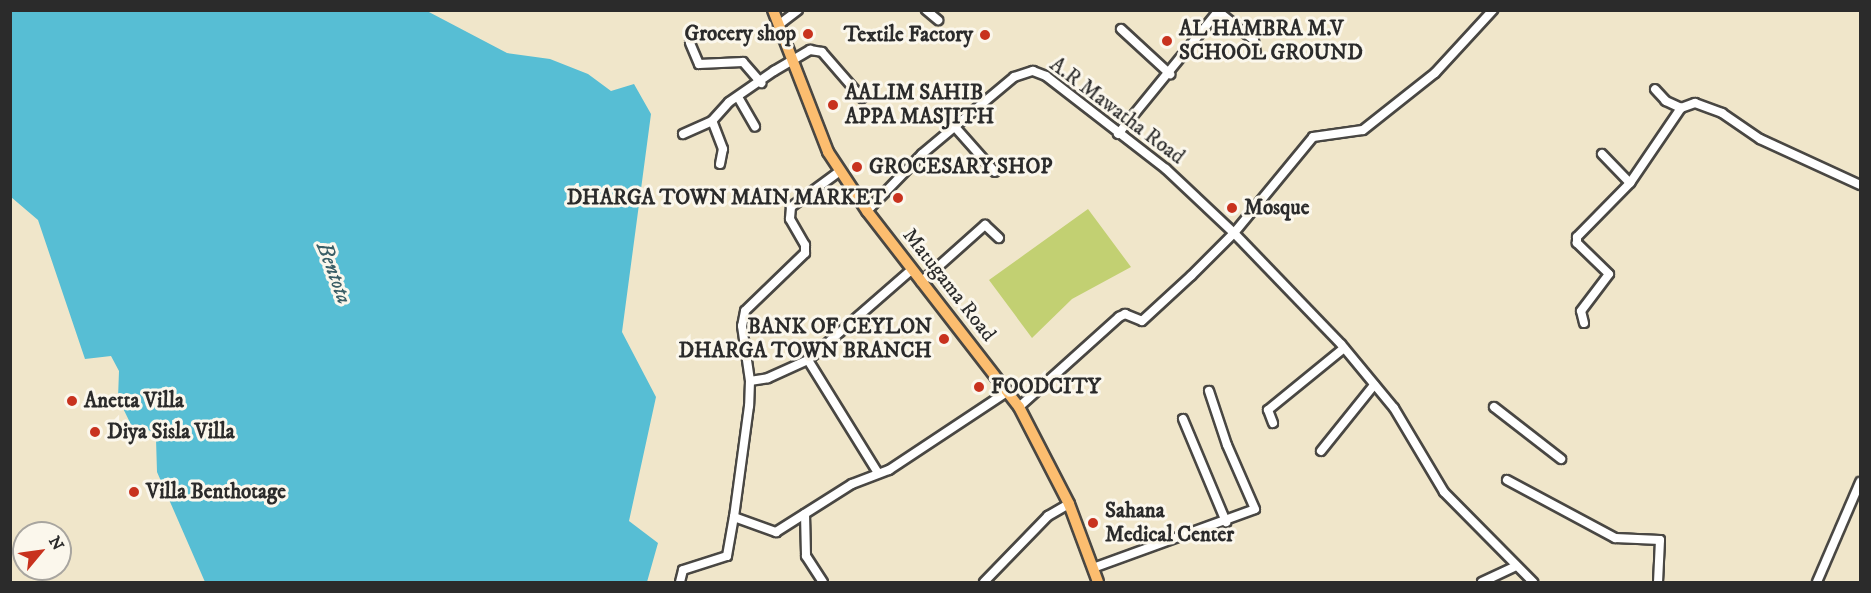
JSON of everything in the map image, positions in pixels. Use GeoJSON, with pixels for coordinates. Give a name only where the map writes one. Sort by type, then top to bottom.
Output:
{"type":"FeatureCollection","features":[{"type":"Feature","properties":{"kind":"main road","name":"Matugama Road"},"geometry":{"type":"LineString","coordinates":[[773,10],[781,23],[816,125],[840,171],[911,270],[1019,407],[1069,504],[1098,582]]}},
{"type":"Feature","properties":{"kind":"street"},"geometry":{"type":"LineString","coordinates":[[781,23],[798,10]]}},
{"type":"Feature","properties":{"kind":"street"},"geometry":{"type":"LineString","coordinates":[[926,10],[938,20]]}},
{"type":"Feature","properties":{"kind":"street"},"geometry":{"type":"LineString","coordinates":[[1019,407],[1119,317],[1125,314],[1142,321],[1234,232],[1313,137],[1363,130],[1435,73],[1493,10]]}},
{"type":"Feature","properties":{"kind":"street"},"geometry":{"type":"LineString","coordinates":[[1118,134],[1220,12],[1254,40],[1256,54]]}},
{"type":"Feature","properties":{"kind":"street"},"geometry":{"type":"LineString","coordinates":[[1121,29],[1170,74]]}},
{"type":"Feature","properties":{"kind":"street"},"geometry":{"type":"LineString","coordinates":[[690,43],[699,64],[743,62],[761,83]]}},
{"type":"Feature","properties":{"kind":"street"},"geometry":{"type":"LineString","coordinates":[[683,134],[712,121],[738,97],[793,59],[816,48],[862,98]]}},
{"type":"Feature","properties":{"kind":"street","name":"A.R Mawatha Road"},"geometry":{"type":"LineString","coordinates":[[867,211],[922,154],[1014,77],[1033,71],[1046,76],[1118,134],[1167,169],[1234,232],[1344,348],[1394,408],[1444,492],[1533,582]]}},
{"type":"Feature","properties":{"kind":"street"},"geometry":{"type":"LineString","coordinates":[[1655,89],[1666,101],[1681,108]]}},
{"type":"Feature","properties":{"kind":"street"},"geometry":{"type":"LineString","coordinates":[[738,97],[755,127]]}},
{"type":"Feature","properties":{"kind":"street"},"geometry":{"type":"LineString","coordinates":[[1584,323],[1581,311],[1609,274],[1577,243],[1577,237],[1630,183],[1681,108],[1695,103],[1722,113],[1760,139],[1860,185]]}},
{"type":"Feature","properties":{"kind":"street"},"geometry":{"type":"LineString","coordinates":[[712,121],[723,148],[720,164]]}},
{"type":"Feature","properties":{"kind":"street"},"geometry":{"type":"LineString","coordinates":[[955,127],[995,172]]}},
{"type":"Feature","properties":{"kind":"street"},"geometry":{"type":"LineString","coordinates":[[1602,154],[1630,183]]}},
{"type":"Feature","properties":{"kind":"street"},"geometry":{"type":"LineString","coordinates":[[680,582],[683,570],[727,556],[745,453],[750,381],[742,326],[745,311],[805,253],[806,245],[790,219],[791,207],[840,171]]}},
{"type":"Feature","properties":{"kind":"street"},"geometry":{"type":"LineString","coordinates":[[921,282],[985,225],[999,238]]}},
{"type":"Feature","properties":{"kind":"street"},"geometry":{"type":"LineString","coordinates":[[750,381],[768,378],[808,360],[911,270]]}},
{"type":"Feature","properties":{"kind":"street"},"geometry":{"type":"LineString","coordinates":[[1273,423],[1268,410],[1344,348]]}},
{"type":"Feature","properties":{"kind":"street"},"geometry":{"type":"LineString","coordinates":[[808,360],[878,473]]}},
{"type":"Feature","properties":{"kind":"street"},"geometry":{"type":"LineString","coordinates":[[1321,451],[1374,385]]}},
{"type":"Feature","properties":{"kind":"street"},"geometry":{"type":"LineString","coordinates":[[1093,568],[1226,522],[1255,509],[1227,445],[1209,391]]}},
{"type":"Feature","properties":{"kind":"street"},"geometry":{"type":"LineString","coordinates":[[734,517],[776,532],[878,473],[889,470],[1007,392]]}},
{"type":"Feature","properties":{"kind":"street"},"geometry":{"type":"LineString","coordinates":[[1494,407],[1561,459]]}},
{"type":"Feature","properties":{"kind":"street"},"geometry":{"type":"LineString","coordinates":[[1183,419],[1226,522]]}},
{"type":"Feature","properties":{"kind":"street"},"geometry":{"type":"LineString","coordinates":[[1507,480],[1615,538],[1660,540],[1658,582]]}},
{"type":"Feature","properties":{"kind":"street"},"geometry":{"type":"LineString","coordinates":[[1817,582],[1860,482]]}},
{"type":"Feature","properties":{"kind":"street"},"geometry":{"type":"LineString","coordinates":[[984,582],[1048,516],[1069,504]]}},
{"type":"Feature","properties":{"kind":"street"},"geometry":{"type":"LineString","coordinates":[[804,514],[806,556],[822,582]]}},
{"type":"Feature","properties":{"kind":"street"},"geometry":{"type":"LineString","coordinates":[[1482,582],[1516,566]]}},
{"type":"Feature","properties":{"kind":"green space"},"geometry":{"type":"Polygon","coordinates":[[[1088,209],[1131,267],[1072,299],[1032,338],[989,280],[1088,209]]]}},
{"type":"Feature","properties":{"kind":"water","name":"Bentota"},"geometry":{"type":"Polygon","coordinates":[[[11,10],[427,11],[507,53],[550,59],[588,74],[611,91],[634,84],[651,114],[622,332],[656,397],[629,521],[658,543],[647,582],[205,582],[157,472],[156,439],[149,430],[138,439],[118,398],[119,371],[111,356],[85,359],[38,220],[11,197],[11,10]]]}},
{"type":"Feature","properties":{"kind":"place","name":"Grocery shop"},"geometry":{"type":"Point","coordinates":[808,34]}},
{"type":"Feature","properties":{"kind":"place","name":"Textile Factory"},"geometry":{"type":"Point","coordinates":[985,35]}},
{"type":"Feature","properties":{"kind":"place","name":"AL HAMBRA M.V SCHOOL GROUND"},"geometry":{"type":"Point","coordinates":[1167,41]}},
{"type":"Feature","properties":{"kind":"place","name":"AALIM SAHIB APPA MASJITH"},"geometry":{"type":"Point","coordinates":[833,105]}},
{"type":"Feature","properties":{"kind":"place","name":"GROCESARY SHOP"},"geometry":{"type":"Point","coordinates":[857,167]}},
{"type":"Feature","properties":{"kind":"place","name":"DHARGA TOWN MAIN MARKET"},"geometry":{"type":"Point","coordinates":[898,198]}},
{"type":"Feature","properties":{"kind":"place","name":"Mosque"},"geometry":{"type":"Point","coordinates":[1232,208]}},
{"type":"Feature","properties":{"kind":"place","name":"BANK OF CEYLON DHARGA TOWN BRANCH"},"geometry":{"type":"Point","coordinates":[944,339]}},
{"type":"Feature","properties":{"kind":"place","name":"FOODCITY"},"geometry":{"type":"Point","coordinates":[979,387]}},
{"type":"Feature","properties":{"kind":"place","name":"Anetta Villa"},"geometry":{"type":"Point","coordinates":[72,401]}},
{"type":"Feature","properties":{"kind":"place","name":"Diya Sisla Villa"},"geometry":{"type":"Point","coordinates":[95,432]}},
{"type":"Feature","properties":{"kind":"place","name":"Villa Benthotage"},"geometry":{"type":"Point","coordinates":[134,492]}},
{"type":"Feature","properties":{"kind":"place","name":"Sahana Medical Center"},"geometry":{"type":"Point","coordinates":[1093,523]}}]}
